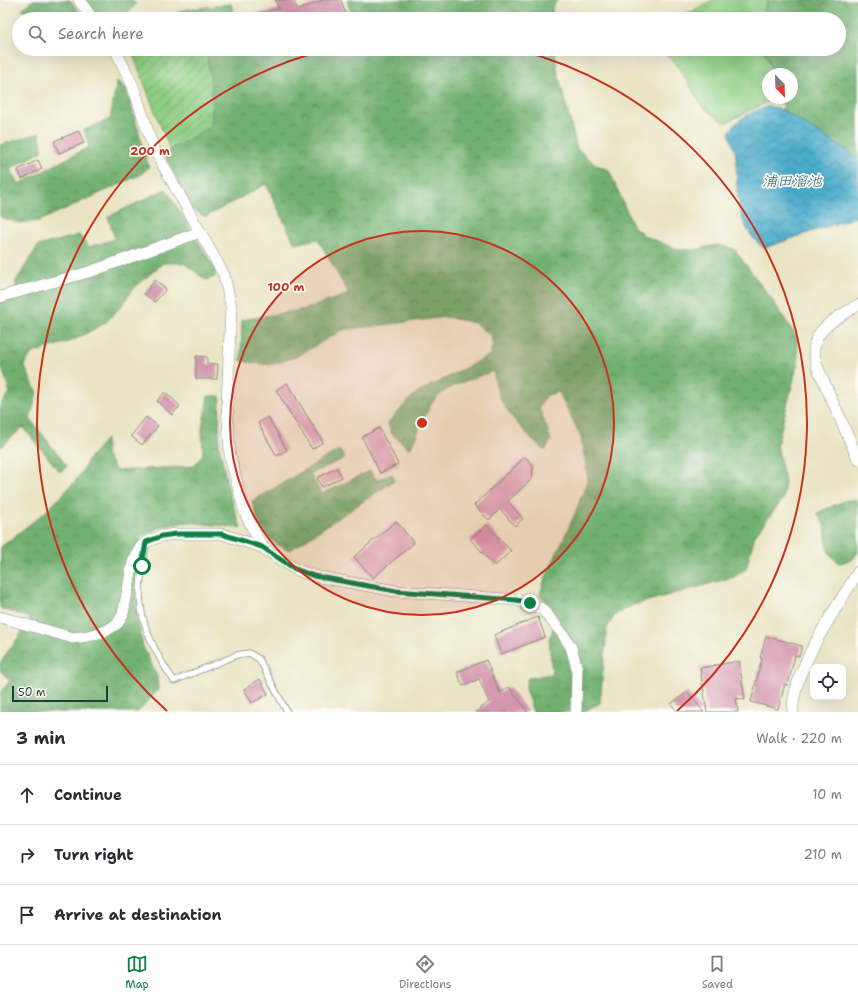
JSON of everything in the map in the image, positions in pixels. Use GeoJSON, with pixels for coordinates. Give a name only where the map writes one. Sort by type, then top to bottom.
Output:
{"type":"FeatureCollection","features":[{"type":"Feature","properties":{"kind":"street"},"geometry":{"type":"LineString","coordinates":[[78,0],[87,12]]}},
{"type":"Feature","properties":{"kind":"street"},"geometry":{"type":"LineString","coordinates":[[118,56],[133,86],[153,148],[224,275],[229,291],[231,306],[227,405],[230,456],[245,513],[262,547]]}},
{"type":"Feature","properties":{"kind":"street"},"geometry":{"type":"LineString","coordinates":[[0,297],[92,271],[200,232]]}},
{"type":"Feature","properties":{"kind":"street"},"geometry":{"type":"LineString","coordinates":[[858,305],[832,321],[823,330],[816,340],[814,350],[817,366],[858,459]]}},
{"type":"Feature","properties":{"kind":"street"},"geometry":{"type":"LineString","coordinates":[[0,617],[73,638],[106,631],[118,623],[123,614],[132,562],[140,548],[146,542],[162,536],[176,534],[222,534],[262,547],[295,569],[314,576],[396,591],[516,600],[542,609],[571,647],[577,668],[576,712]]}},
{"type":"Feature","properties":{"kind":"street"},"geometry":{"type":"LineString","coordinates":[[793,712],[793,699],[803,667],[858,572]]}},
{"type":"Feature","properties":{"kind":"lane"},"geometry":{"type":"LineString","coordinates":[[146,542],[142,566],[141,605],[145,623],[163,665],[174,681],[237,655],[249,653],[259,659],[287,712]]}},
{"type":"Feature","properties":{"kind":"green space"},"geometry":{"type":"Polygon","coordinates":[[[33,0],[70,0],[79,12],[27,12],[22,9],[33,0]]]}},
{"type":"Feature","properties":{"kind":"green space"},"geometry":{"type":"Polygon","coordinates":[[[85,0],[132,0],[136,4],[129,12],[94,12],[85,0]]]}},
{"type":"Feature","properties":{"kind":"green space"},"geometry":{"type":"Polygon","coordinates":[[[347,0],[557,0],[552,8],[552,12],[351,12],[347,0]]]}},
{"type":"Feature","properties":{"kind":"green space"},"geometry":{"type":"Polygon","coordinates":[[[712,0],[768,0],[764,12],[691,12],[712,0]]]}},
{"type":"Feature","properties":{"kind":"green space"},"geometry":{"type":"Polygon","coordinates":[[[768,0],[858,0],[858,160],[848,151],[782,110],[784,104],[798,104],[798,68],[772,68],[767,56],[846,56],[846,12],[764,12],[768,0]]]}},
{"type":"Feature","properties":{"kind":"green space"},"geometry":{"type":"Polygon","coordinates":[[[231,4],[234,12],[179,12],[183,10],[231,4]]]}},
{"type":"Feature","properties":{"kind":"green space"},"geometry":{"type":"Polygon","coordinates":[[[134,56],[206,56],[211,87],[211,126],[170,150],[134,56]]]}},
{"type":"Feature","properties":{"kind":"green space"},"geometry":{"type":"Polygon","coordinates":[[[206,56],[556,56],[557,69],[577,149],[596,165],[609,170],[633,226],[645,236],[679,250],[694,250],[718,245],[734,249],[770,297],[797,337],[798,362],[777,445],[785,482],[783,499],[755,535],[746,569],[734,577],[633,605],[615,615],[607,628],[600,703],[583,712],[533,712],[525,689],[528,678],[552,674],[549,639],[558,617],[540,595],[544,581],[574,516],[588,479],[581,437],[559,392],[547,395],[539,407],[551,440],[545,451],[519,425],[508,411],[499,395],[493,371],[459,383],[437,397],[428,409],[410,449],[391,433],[388,423],[415,394],[490,355],[493,344],[490,335],[475,323],[446,317],[342,330],[296,357],[270,365],[241,361],[242,320],[306,309],[349,294],[318,239],[295,244],[266,184],[205,217],[192,209],[164,153],[211,125],[212,106],[206,56]]]}},
{"type":"Feature","properties":{"kind":"green space"},"geometry":{"type":"Polygon","coordinates":[[[668,56],[767,56],[772,68],[762,68],[763,104],[725,123],[702,106],[676,63],[668,56]]]}},
{"type":"Feature","properties":{"kind":"green space"},"geometry":{"type":"Polygon","coordinates":[[[117,81],[126,89],[149,167],[140,175],[39,221],[19,223],[0,217],[0,145],[40,133],[42,151],[10,169],[19,184],[89,147],[84,130],[110,119],[117,81]]]}},
{"type":"Feature","properties":{"kind":"green space"},"geometry":{"type":"Polygon","coordinates":[[[166,189],[215,269],[215,277],[206,280],[184,263],[163,263],[133,289],[123,304],[105,323],[74,340],[32,353],[24,365],[37,393],[30,419],[67,466],[60,472],[23,427],[0,448],[0,405],[10,393],[0,361],[0,302],[16,298],[16,281],[38,246],[79,235],[89,247],[115,239],[108,217],[166,189]]]}},
{"type":"Feature","properties":{"kind":"green space"},"geometry":{"type":"Polygon","coordinates":[[[208,396],[220,396],[219,445],[229,493],[241,528],[187,522],[164,526],[142,536],[135,552],[137,618],[143,647],[157,676],[158,690],[138,712],[0,712],[0,693],[10,681],[0,670],[0,663],[30,618],[0,608],[1,547],[49,509],[78,478],[90,457],[106,439],[106,455],[116,471],[194,466],[203,454],[202,429],[208,396]]]}},
{"type":"Feature","properties":{"kind":"green space"},"geometry":{"type":"Polygon","coordinates":[[[339,450],[345,458],[310,474],[322,494],[370,471],[377,480],[392,474],[395,480],[290,550],[274,542],[268,537],[260,525],[252,501],[339,450]]]}},
{"type":"Feature","properties":{"kind":"green space"},"geometry":{"type":"Polygon","coordinates":[[[847,500],[858,500],[858,553],[852,560],[839,563],[833,558],[827,549],[826,531],[823,522],[817,513],[847,500]]]}},
{"type":"Feature","properties":{"kind":"water","name":"浦田溜池"},"geometry":{"type":"Polygon","coordinates":[[[769,106],[782,110],[848,151],[858,160],[858,216],[764,248],[754,239],[742,218],[739,206],[736,157],[729,133],[741,119],[769,106]]]}},
{"type":"Feature","properties":{"kind":"building"},"geometry":{"type":"Polygon","coordinates":[[[275,0],[293,0],[298,10],[323,0],[341,0],[345,12],[263,12],[279,9],[275,0]]]}},
{"type":"Feature","properties":{"kind":"building"},"geometry":{"type":"Polygon","coordinates":[[[79,131],[84,143],[59,153],[54,141],[79,131]]]}},
{"type":"Feature","properties":{"kind":"building"},"geometry":{"type":"Polygon","coordinates":[[[38,160],[42,169],[22,179],[18,170],[38,160]]]}},
{"type":"Feature","properties":{"kind":"building"},"geometry":{"type":"Polygon","coordinates":[[[155,280],[166,289],[155,302],[144,294],[155,280]]]}},
{"type":"Feature","properties":{"kind":"building"},"geometry":{"type":"Polygon","coordinates":[[[196,356],[207,357],[207,364],[218,364],[217,379],[196,379],[196,356]]]}},
{"type":"Feature","properties":{"kind":"building"},"geometry":{"type":"Polygon","coordinates":[[[287,383],[323,442],[312,449],[276,390],[287,383]]]}},
{"type":"Feature","properties":{"kind":"building"},"geometry":{"type":"Polygon","coordinates":[[[165,392],[180,406],[172,415],[157,401],[165,392]]]}},
{"type":"Feature","properties":{"kind":"building"},"geometry":{"type":"Polygon","coordinates":[[[146,417],[158,426],[142,445],[131,436],[146,417]]]}},
{"type":"Feature","properties":{"kind":"building"},"geometry":{"type":"Polygon","coordinates":[[[268,417],[287,450],[277,456],[258,423],[268,417]]]}},
{"type":"Feature","properties":{"kind":"building"},"geometry":{"type":"Polygon","coordinates":[[[379,428],[398,464],[380,473],[362,437],[379,428]]]}},
{"type":"Feature","properties":{"kind":"building"},"geometry":{"type":"Polygon","coordinates":[[[525,457],[533,465],[532,479],[508,501],[523,519],[515,526],[500,509],[489,520],[474,505],[525,457]]]}},
{"type":"Feature","properties":{"kind":"building"},"geometry":{"type":"Polygon","coordinates":[[[337,468],[342,477],[322,487],[317,478],[337,468]]]}},
{"type":"Feature","properties":{"kind":"building"},"geometry":{"type":"Polygon","coordinates":[[[396,521],[414,543],[373,578],[354,557],[396,521]]]}},
{"type":"Feature","properties":{"kind":"building"},"geometry":{"type":"Polygon","coordinates":[[[487,525],[511,551],[495,566],[470,539],[487,525]]]}},
{"type":"Feature","properties":{"kind":"building"},"geometry":{"type":"Polygon","coordinates":[[[538,617],[545,637],[501,654],[494,635],[538,617]]]}},
{"type":"Feature","properties":{"kind":"building"},"geometry":{"type":"Polygon","coordinates":[[[766,636],[802,646],[799,656],[795,655],[788,685],[785,684],[778,709],[751,702],[766,636]]]}},
{"type":"Feature","properties":{"kind":"building"},"geometry":{"type":"Polygon","coordinates":[[[486,660],[500,693],[509,687],[528,712],[476,712],[489,702],[479,679],[463,686],[457,672],[486,660]]]}},
{"type":"Feature","properties":{"kind":"building"},"geometry":{"type":"Polygon","coordinates":[[[739,661],[745,700],[736,698],[738,712],[707,712],[700,668],[739,661]]]}},
{"type":"Feature","properties":{"kind":"building"},"geometry":{"type":"Polygon","coordinates":[[[260,679],[268,694],[252,703],[244,689],[260,679]]]}},
{"type":"Feature","properties":{"kind":"building"},"geometry":{"type":"Polygon","coordinates":[[[687,692],[704,712],[678,712],[671,704],[687,692]]]}},
{"type":"Feature","properties":{"kind":"route"},"geometry":{"type":"LineString","coordinates":[[142,566],[146,542],[162,536],[176,534],[222,534],[262,547],[295,569],[314,576],[396,591],[473,596],[516,600],[530,603]]}}]}
